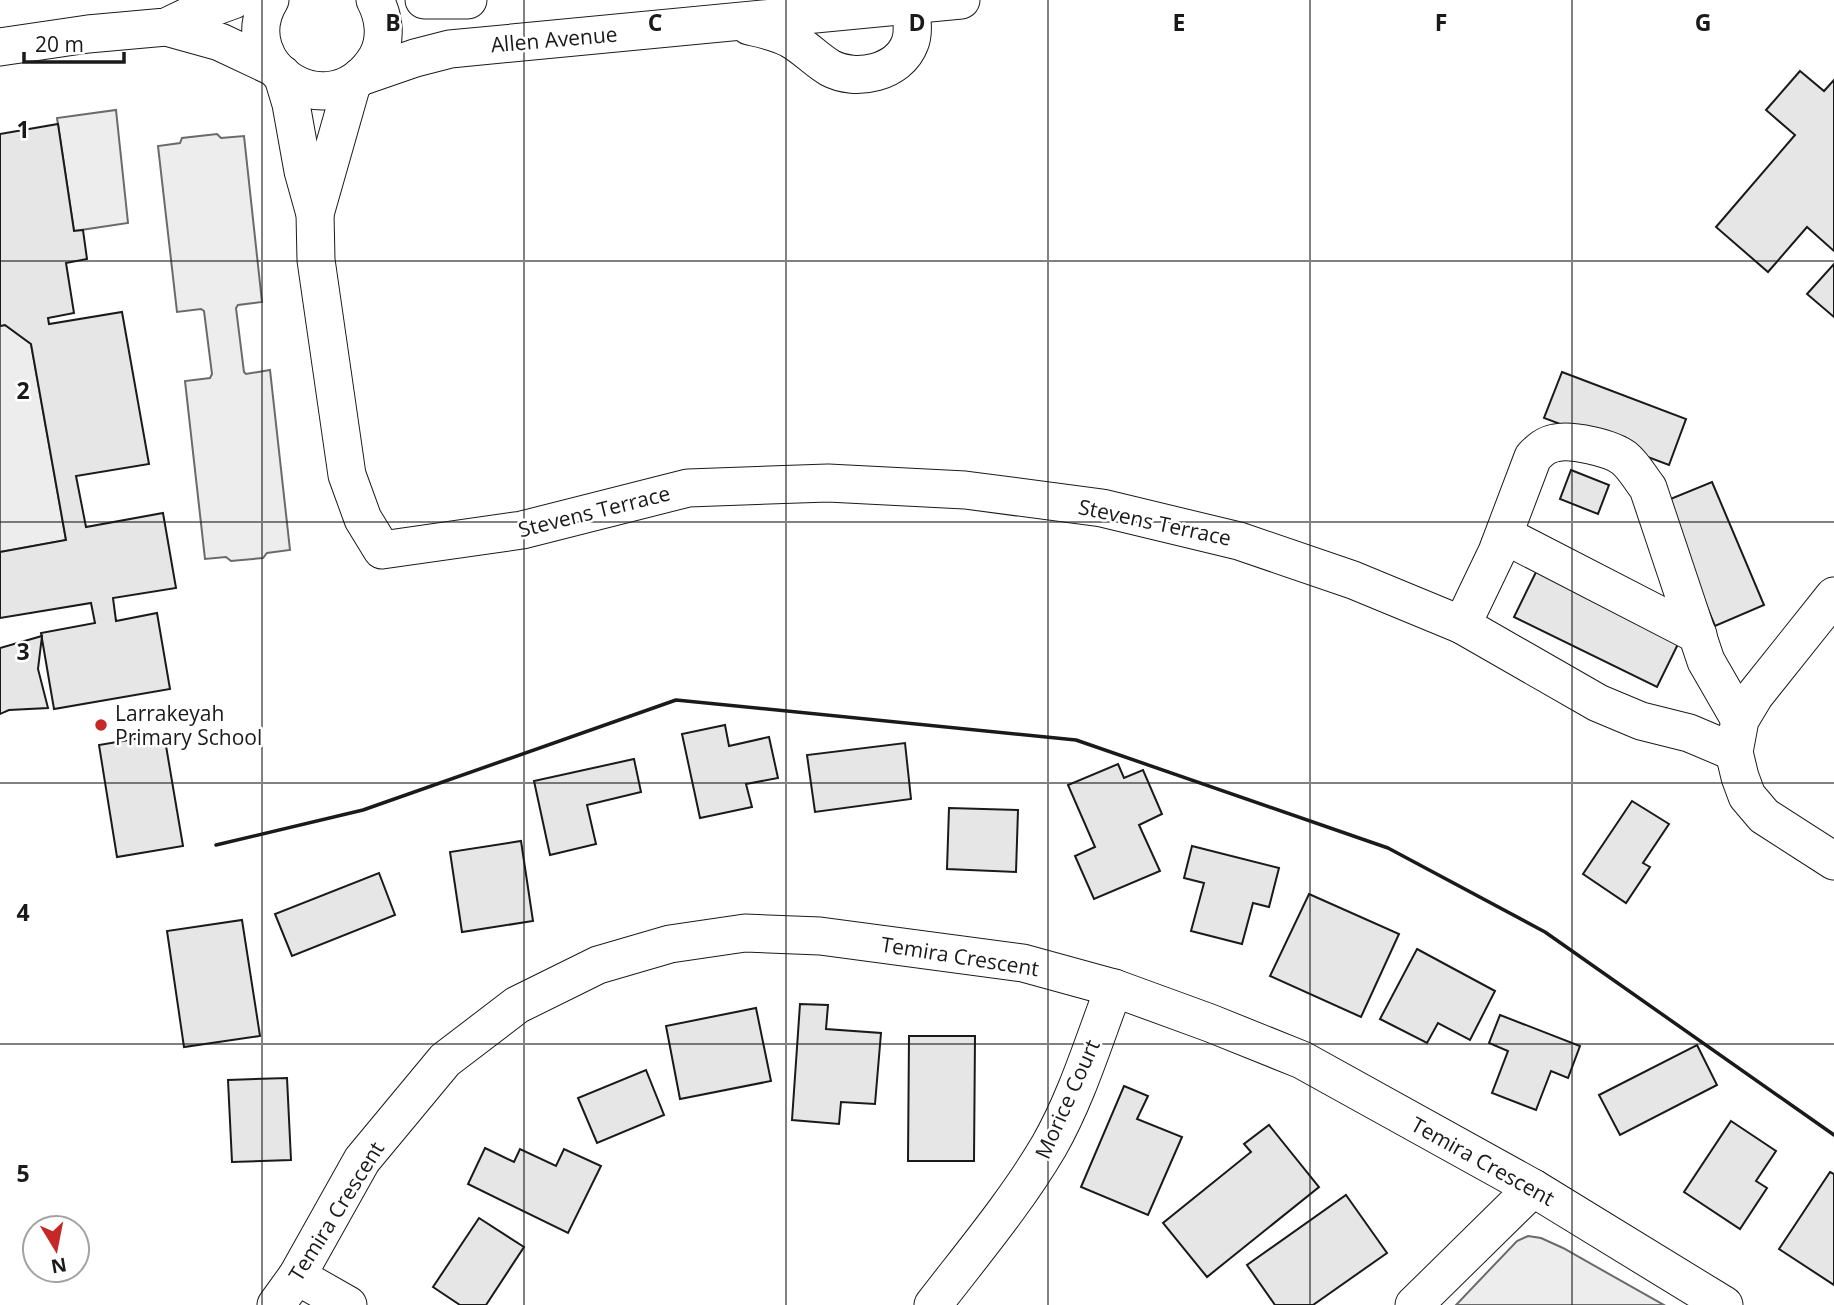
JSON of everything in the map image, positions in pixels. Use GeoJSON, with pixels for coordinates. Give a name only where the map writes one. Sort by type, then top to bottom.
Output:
{"type":"FeatureCollection","features":[{"type":"Feature","properties":{"kind":"street"},"geometry":{"type":"LineString","coordinates":[[0,47],[88,34],[164,13],[189,16],[233,0]]}},
{"type":"Feature","properties":{"kind":"street"},"geometry":{"type":"LineString","coordinates":[[270,0],[265,8],[261,29],[264,50],[278,71],[291,104],[303,171],[315,214]]}},
{"type":"Feature","properties":{"kind":"street"},"geometry":{"type":"LineString","coordinates":[[315,214],[356,81],[368,70],[379,52],[384,32],[381,10],[375,0]]}},
{"type":"Feature","properties":{"kind":"street"},"geometry":{"type":"LineString","coordinates":[[424,0],[468,0]]}},
{"type":"Feature","properties":{"kind":"street","name":"Allen Avenue"},"geometry":{"type":"LineString","coordinates":[[164,13],[278,71],[291,82],[310,90],[331,91],[415,58],[450,49],[910,2],[961,0]]}},
{"type":"Feature","properties":{"kind":"street"},"geometry":{"type":"LineString","coordinates":[[734,22],[790,39],[831,68],[851,75],[870,73],[887,68],[903,57],[910,43],[912,30],[910,2]]}},
{"type":"Feature","properties":{"kind":"street","name":"Stevens Terrace"},"geometry":{"type":"LineString","coordinates":[[315,214],[316,260],[347,475],[363,519],[382,550],[522,530],[688,488],[828,483],[965,489],[1102,508],[1239,541],[1353,580],[1462,625],[1598,703],[1641,721],[1689,733],[1737,736]]}},
{"type":"Feature","properties":{"kind":"street"},"geometry":{"type":"LineString","coordinates":[[1462,625],[1504,535],[1533,457],[1543,447],[1558,442],[1591,445],[1622,457],[1634,468],[1648,488],[1706,661],[1737,736],[1740,777],[1747,796],[1764,816],[1834,861]]}},
{"type":"Feature","properties":{"kind":"street"},"geometry":{"type":"LineString","coordinates":[[1504,535],[1698,635]]}},
{"type":"Feature","properties":{"kind":"street"},"geometry":{"type":"LineString","coordinates":[[1737,736],[1755,695],[1834,596]]}},
{"type":"Feature","properties":{"kind":"street","name":"Temira Crescent"},"geometry":{"type":"LineString","coordinates":[[276,1305],[297,1276],[362,1160],[445,1060],[517,1005],[598,965],[670,944],[745,933],[902,946],[1023,963],[1114,988],[1209,1023],[1302,1060],[1533,1188],[1724,1305]]}},
{"type":"Feature","properties":{"kind":"street","name":"Morice Court"},"geometry":{"type":"LineString","coordinates":[[933,1305],[1023,1187],[1051,1143],[1114,988]]}},
{"type":"Feature","properties":{"kind":"street"},"geometry":{"type":"LineString","coordinates":[[1414,1305],[1533,1188]]}},
{"type":"Feature","properties":{"kind":"street"},"geometry":{"type":"LineString","coordinates":[[297,1276],[348,1305]]}},
{"type":"Feature","properties":{"kind":"shaded area"},"geometry":{"type":"Polygon","coordinates":[[[116,110],[128,223],[74,231],[57,118],[116,110]]]}},
{"type":"Feature","properties":{"kind":"shaded area"},"geometry":{"type":"Polygon","coordinates":[[[217,134],[221,138],[244,136],[262,302],[238,305],[236,308],[244,372],[246,374],[270,370],[290,550],[267,553],[263,558],[231,561],[226,557],[205,559],[185,381],[210,378],[212,374],[204,311],[201,309],[177,312],[158,146],[180,143],[182,138],[217,134]]]}},
{"type":"Feature","properties":{"kind":"shaded area"},"geometry":{"type":"Polygon","coordinates":[[[5,325],[31,344],[66,540],[0,552],[0,326],[5,325]]]}},
{"type":"Feature","properties":{"kind":"shaded area"},"geometry":{"type":"Polygon","coordinates":[[[1528,1236],[1541,1238],[1563,1248],[1664,1305],[1456,1305],[1517,1241],[1528,1236]]]}},
{"type":"Feature","properties":{"kind":"building"},"geometry":{"type":"Polygon","coordinates":[[[1800,71],[1824,91],[1834,80],[1834,251],[1807,227],[1768,272],[1716,227],[1795,135],[1766,110],[1800,71]]]}},
{"type":"Feature","properties":{"kind":"building"},"geometry":{"type":"Polygon","coordinates":[[[58,124],[74,231],[83,230],[87,259],[66,263],[74,313],[48,318],[49,324],[122,312],[149,464],[76,476],[86,527],[163,513],[176,588],[113,598],[116,621],[157,613],[170,689],[54,709],[41,633],[95,623],[91,603],[0,618],[0,552],[66,540],[31,344],[5,325],[0,326],[0,134],[58,124]]]}},
{"type":"Feature","properties":{"kind":"building"},"geometry":{"type":"Polygon","coordinates":[[[1834,264],[1834,317],[1807,294],[1834,264]]]}},
{"type":"Feature","properties":{"kind":"building"},"geometry":{"type":"Polygon","coordinates":[[[1562,372],[1686,419],[1669,465],[1544,418],[1562,372]]]}},
{"type":"Feature","properties":{"kind":"building"},"geometry":{"type":"Polygon","coordinates":[[[1571,470],[1609,485],[1598,514],[1560,499],[1571,470]]]}},
{"type":"Feature","properties":{"kind":"building"},"geometry":{"type":"Polygon","coordinates":[[[1712,482],[1764,605],[1715,626],[1663,502],[1712,482]]]}},
{"type":"Feature","properties":{"kind":"building"},"geometry":{"type":"Polygon","coordinates":[[[1537,570],[1680,640],[1657,687],[1514,617],[1537,570]]]}},
{"type":"Feature","properties":{"kind":"building"},"geometry":{"type":"Polygon","coordinates":[[[42,636],[38,669],[48,708],[9,710],[0,714],[0,648],[42,636]]]}},
{"type":"Feature","properties":{"kind":"building"},"geometry":{"type":"Polygon","coordinates":[[[725,725],[729,746],[769,737],[778,778],[746,784],[752,807],[700,818],[682,734],[725,725]]]}},
{"type":"Feature","properties":{"kind":"building"},"geometry":{"type":"Polygon","coordinates":[[[164,734],[183,846],[117,857],[99,745],[164,734]]]}},
{"type":"Feature","properties":{"kind":"building"},"geometry":{"type":"Polygon","coordinates":[[[905,743],[911,799],[815,812],[807,755],[905,743]]]}},
{"type":"Feature","properties":{"kind":"building"},"geometry":{"type":"Polygon","coordinates":[[[634,759],[641,792],[587,805],[596,844],[550,855],[534,781],[634,759]]]}},
{"type":"Feature","properties":{"kind":"building"},"geometry":{"type":"Polygon","coordinates":[[[1118,764],[1124,778],[1143,770],[1162,814],[1139,825],[1160,871],[1094,899],[1075,856],[1095,847],[1068,785],[1118,764]]]}},
{"type":"Feature","properties":{"kind":"building"},"geometry":{"type":"Polygon","coordinates":[[[1632,801],[1669,824],[1643,863],[1650,867],[1626,903],[1583,874],[1632,801]]]}},
{"type":"Feature","properties":{"kind":"building"},"geometry":{"type":"Polygon","coordinates":[[[949,808],[1018,810],[1016,872],[947,869],[949,808]]]}},
{"type":"Feature","properties":{"kind":"building"},"geometry":{"type":"Polygon","coordinates":[[[521,841],[533,921],[462,932],[450,852],[521,841]]]}},
{"type":"Feature","properties":{"kind":"building"},"geometry":{"type":"Polygon","coordinates":[[[1192,846],[1279,868],[1269,907],[1253,903],[1242,944],[1191,931],[1204,883],[1184,878],[1192,846]]]}},
{"type":"Feature","properties":{"kind":"building"},"geometry":{"type":"Polygon","coordinates":[[[379,873],[395,915],[292,956],[275,914],[379,873]]]}},
{"type":"Feature","properties":{"kind":"building"},"geometry":{"type":"Polygon","coordinates":[[[1309,894],[1399,934],[1361,1017],[1270,976],[1309,894]]]}},
{"type":"Feature","properties":{"kind":"building"},"geometry":{"type":"Polygon","coordinates":[[[242,920],[260,1036],[184,1047],[167,931],[242,920]]]}},
{"type":"Feature","properties":{"kind":"building"},"geometry":{"type":"Polygon","coordinates":[[[1417,949],[1495,991],[1470,1040],[1438,1023],[1427,1043],[1380,1019],[1417,949]]]}},
{"type":"Feature","properties":{"kind":"building"},"geometry":{"type":"Polygon","coordinates":[[[800,1004],[828,1005],[826,1029],[881,1033],[875,1104],[841,1102],[839,1124],[792,1120],[800,1004]]]}},
{"type":"Feature","properties":{"kind":"building"},"geometry":{"type":"Polygon","coordinates":[[[756,1008],[771,1081],[680,1099],[666,1026],[756,1008]]]}},
{"type":"Feature","properties":{"kind":"building"},"geometry":{"type":"Polygon","coordinates":[[[1500,1015],[1580,1046],[1568,1078],[1551,1071],[1536,1110],[1492,1093],[1508,1051],[1489,1043],[1500,1015]]]}},
{"type":"Feature","properties":{"kind":"building"},"geometry":{"type":"Polygon","coordinates":[[[909,1036],[975,1036],[974,1161],[908,1161],[909,1036]]]}},
{"type":"Feature","properties":{"kind":"building"},"geometry":{"type":"Polygon","coordinates":[[[1697,1045],[1717,1085],[1620,1135],[1599,1095],[1697,1045]]]}},
{"type":"Feature","properties":{"kind":"building"},"geometry":{"type":"Polygon","coordinates":[[[646,1070],[664,1115],[597,1143],[578,1098],[646,1070]]]}},
{"type":"Feature","properties":{"kind":"building"},"geometry":{"type":"Polygon","coordinates":[[[287,1078],[291,1160],[232,1162],[228,1080],[287,1078]]]}},
{"type":"Feature","properties":{"kind":"building"},"geometry":{"type":"Polygon","coordinates":[[[1124,1086],[1148,1096],[1137,1119],[1182,1137],[1148,1215],[1081,1187],[1124,1086]]]}},
{"type":"Feature","properties":{"kind":"building"},"geometry":{"type":"Polygon","coordinates":[[[1731,1121],[1776,1151],[1756,1181],[1767,1188],[1740,1229],[1684,1192],[1731,1121]]]}},
{"type":"Feature","properties":{"kind":"building"},"geometry":{"type":"Polygon","coordinates":[[[1269,1125],[1319,1187],[1207,1277],[1163,1223],[1251,1152],[1244,1144],[1269,1125]]]}},
{"type":"Feature","properties":{"kind":"building"},"geometry":{"type":"Polygon","coordinates":[[[485,1148],[514,1162],[520,1149],[556,1166],[564,1149],[601,1166],[568,1233],[468,1184],[485,1148]]]}},
{"type":"Feature","properties":{"kind":"building"},"geometry":{"type":"Polygon","coordinates":[[[1830,1172],[1834,1174],[1834,1285],[1779,1249],[1830,1172]]]}},
{"type":"Feature","properties":{"kind":"building"},"geometry":{"type":"Polygon","coordinates":[[[1346,1195],[1387,1253],[1313,1305],[1275,1305],[1247,1265],[1346,1195]]]}},
{"type":"Feature","properties":{"kind":"building"},"geometry":{"type":"Polygon","coordinates":[[[479,1218],[524,1247],[486,1305],[460,1305],[433,1287],[479,1218]]]}},
{"type":"Feature","properties":{"kind":"wall"},"geometry":{"type":"LineString","coordinates":[[216,845],[363,810],[676,700],[1076,740],[1388,848],[1545,932],[1834,1135]]}},
{"type":"Feature","properties":{"kind":"place","name":"Larrakeyah Primary School"},"geometry":{"type":"Point","coordinates":[101,725]}}]}
